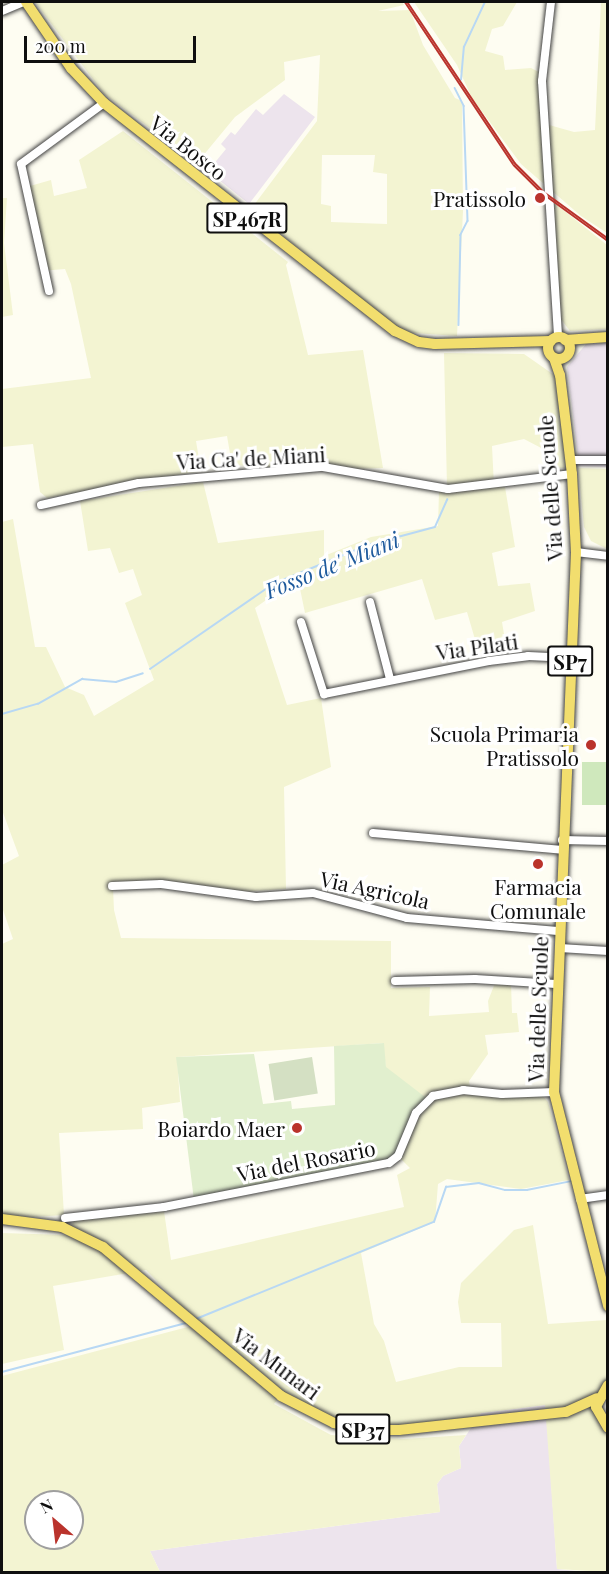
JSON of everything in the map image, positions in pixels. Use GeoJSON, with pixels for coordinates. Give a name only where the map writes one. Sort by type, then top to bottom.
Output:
{"type":"FeatureCollection","features":[{"type":"Feature","properties":{"kind":"main road","name":"Via Bosco"},"geometry":{"type":"LineString","coordinates":[[25,2],[71,68],[104,103],[395,331],[419,342],[435,344],[518,343],[608,337]]}},
{"type":"Feature","properties":{"kind":"main road","name":"Via Bosco"},"geometry":{"type":"LineString","coordinates":[[518,343],[552,356],[568,354],[592,338]]}},
{"type":"Feature","properties":{"kind":"main road"},"geometry":{"type":"LineString","coordinates":[[558,339],[568,354]]}},
{"type":"Feature","properties":{"kind":"main road"},"geometry":{"type":"LineString","coordinates":[[552,356],[558,339]]}},
{"type":"Feature","properties":{"kind":"main road","name":"Via delle Scuole"},"geometry":{"type":"LineString","coordinates":[[560,375],[568,354]]}},
{"type":"Feature","properties":{"kind":"main road","name":"Via delle Scuole"},"geometry":{"type":"LineString","coordinates":[[552,356],[560,375],[572,474],[576,552],[562,845],[560,948],[556,984],[554,1092],[608,1306]]}},
{"type":"Feature","properties":{"kind":"main road","name":"Via Munari"},"geometry":{"type":"LineString","coordinates":[[2,1220],[52,1225],[90,1239],[123,1262],[286,1400],[315,1416],[347,1426],[399,1430],[566,1412],[597,1398]]}},
{"type":"Feature","properties":{"kind":"main road"},"geometry":{"type":"LineString","coordinates":[[604,1424],[597,1398],[608,1385]]}},
{"type":"Feature","properties":{"kind":"main road","name":"Via Munari"},"geometry":{"type":"LineString","coordinates":[[566,1412],[604,1424]]}},
{"type":"Feature","properties":{"kind":"street"},"geometry":{"type":"LineString","coordinates":[[2,11],[25,2]]}},
{"type":"Feature","properties":{"kind":"street"},"geometry":{"type":"LineString","coordinates":[[552,2],[542,81],[558,339]]}},
{"type":"Feature","properties":{"kind":"street"},"geometry":{"type":"LineString","coordinates":[[49,291],[21,164],[104,103]]}},
{"type":"Feature","properties":{"kind":"street"},"geometry":{"type":"LineString","coordinates":[[570,460],[608,460]]}},
{"type":"Feature","properties":{"kind":"street","name":"Via Ca' de Miani"},"geometry":{"type":"LineString","coordinates":[[41,505],[140,483],[323,467],[448,489],[572,474]]}},
{"type":"Feature","properties":{"kind":"street"},"geometry":{"type":"LineString","coordinates":[[576,552],[608,556]]}},
{"type":"Feature","properties":{"kind":"street"},"geometry":{"type":"LineString","coordinates":[[369,602],[390,679]]}},
{"type":"Feature","properties":{"kind":"street","name":"Via Pilati"},"geometry":{"type":"LineString","coordinates":[[302,622],[324,694],[390,679],[528,656],[570,658]]}},
{"type":"Feature","properties":{"kind":"street"},"geometry":{"type":"LineString","coordinates":[[373,833],[562,845],[608,841]]}},
{"type":"Feature","properties":{"kind":"street","name":"Via Agricola"},"geometry":{"type":"LineString","coordinates":[[112,886],[161,884],[256,897],[313,893],[407,918],[560,931]]}},
{"type":"Feature","properties":{"kind":"street"},"geometry":{"type":"LineString","coordinates":[[560,948],[608,951]]}},
{"type":"Feature","properties":{"kind":"street"},"geometry":{"type":"LineString","coordinates":[[395,981],[475,979],[556,984]]}},
{"type":"Feature","properties":{"kind":"street","name":"Via del Rosario"},"geometry":{"type":"LineString","coordinates":[[65,1218],[164,1207],[389,1163],[398,1156],[416,1113],[433,1096],[463,1090],[502,1094],[554,1092]]}},
{"type":"Feature","properties":{"kind":"street"},"geometry":{"type":"LineString","coordinates":[[580,1199],[608,1195]]}},
{"type":"Feature","properties":{"kind":"shaded area"},"geometry":{"type":"Polygon","coordinates":[[[284,94],[315,117],[249,204],[208,171],[226,149],[221,144],[231,132],[235,135],[256,109],[263,115],[284,94]]]}},
{"type":"Feature","properties":{"kind":"shaded area"},"geometry":{"type":"Polygon","coordinates":[[[607,343],[607,467],[579,466],[567,367],[586,344],[607,343]]]}},
{"type":"Feature","properties":{"kind":"shaded area"},"geometry":{"type":"Polygon","coordinates":[[[546,1405],[557,1569],[586,1572],[160,1572],[150,1551],[440,1512],[437,1484],[443,1476],[461,1468],[459,1446],[481,1413],[546,1405]]]}},
{"type":"Feature","properties":{"kind":"green space"},"geometry":{"type":"Polygon","coordinates":[[[35,2],[402,2],[404,5],[378,11],[410,10],[423,45],[455,98],[462,101],[463,211],[457,336],[400,332],[251,209],[317,121],[320,55],[284,62],[285,80],[235,117],[197,163],[104,94],[35,2]],[[322,155],[321,204],[331,206],[331,222],[387,224],[387,174],[373,172],[375,155],[322,155]]]}},
{"type":"Feature","properties":{"kind":"green space"},"geometry":{"type":"Polygon","coordinates":[[[414,2],[517,2],[503,26],[492,29],[485,51],[503,56],[505,70],[531,68],[541,73],[542,123],[574,132],[595,130],[601,2],[607,2],[607,233],[581,216],[521,164],[472,98],[457,65],[414,2]]]}},
{"type":"Feature","properties":{"kind":"green space"},"geometry":{"type":"Polygon","coordinates":[[[123,131],[288,262],[286,265],[308,355],[363,350],[383,468],[329,470],[232,465],[227,436],[196,441],[201,471],[47,498],[40,492],[33,444],[2,447],[2,389],[91,378],[71,284],[65,269],[41,271],[23,188],[51,180],[54,196],[87,188],[79,160],[123,131]]]}},
{"type":"Feature","properties":{"kind":"green space"},"geometry":{"type":"Polygon","coordinates":[[[2,198],[7,198],[4,243],[13,315],[2,317],[2,198]]]}},
{"type":"Feature","properties":{"kind":"green space"},"geometry":{"type":"Polygon","coordinates":[[[552,201],[607,245],[607,329],[570,331],[557,314],[552,201]]]}},
{"type":"Feature","properties":{"kind":"green space"},"geometry":{"type":"Polygon","coordinates":[[[444,353],[524,354],[557,377],[568,468],[551,468],[547,451],[524,439],[492,446],[494,486],[505,487],[515,547],[492,553],[498,586],[530,583],[535,611],[502,622],[507,652],[486,657],[479,653],[467,612],[435,620],[422,579],[305,613],[298,579],[283,588],[255,608],[287,705],[321,698],[331,767],[284,787],[286,889],[240,892],[146,880],[113,888],[114,910],[121,938],[391,941],[391,988],[430,987],[429,1016],[489,1012],[488,1001],[495,983],[511,983],[512,1013],[517,1013],[519,1032],[485,1035],[488,1054],[469,1081],[471,1094],[542,1095],[548,1102],[569,1180],[521,1189],[447,1179],[438,1184],[435,1222],[361,1253],[374,1324],[384,1341],[396,1382],[459,1367],[502,1367],[501,1323],[461,1323],[458,1302],[461,1283],[514,1230],[533,1225],[548,1324],[607,1320],[607,1383],[599,1395],[601,1414],[608,1420],[607,1572],[557,1569],[545,1405],[481,1413],[476,1421],[433,1426],[338,1424],[281,1396],[274,1404],[331,1435],[404,1439],[466,1435],[459,1446],[461,1468],[443,1476],[437,1484],[440,1512],[150,1551],[160,1572],[2,1572],[2,1376],[199,1324],[146,1270],[53,1286],[64,1350],[2,1364],[2,1233],[66,1235],[75,1219],[164,1211],[171,1260],[404,1207],[397,1175],[410,1168],[396,1154],[383,1043],[177,1057],[180,1102],[142,1108],[143,1129],[59,1133],[64,1215],[2,1219],[2,944],[13,939],[2,907],[2,865],[19,856],[2,810],[2,522],[13,519],[35,647],[46,647],[65,687],[84,695],[94,716],[154,680],[125,603],[142,595],[133,569],[119,573],[110,548],[88,551],[80,501],[203,482],[218,543],[324,530],[324,556],[371,537],[438,526],[439,491],[447,488],[444,353]]]}},
{"type":"Feature","properties":{"kind":"green space"},"geometry":{"type":"Polygon","coordinates":[[[578,468],[607,469],[607,549],[591,541],[584,527],[578,468]]]}},
{"type":"Feature","properties":{"kind":"green space"},"geometry":{"type":"Polygon","coordinates":[[[582,762],[607,762],[607,805],[582,805],[582,762]]]}},
{"type":"Feature","properties":{"kind":"green space","name":"Boiardo Maer"},"geometry":{"type":"Polygon","coordinates":[[[384,1043],[386,1067],[429,1100],[391,1160],[263,1187],[250,1186],[194,1200],[176,1057],[254,1054],[263,1104],[291,1101],[292,1109],[335,1105],[334,1046],[384,1043]]]}},
{"type":"Feature","properties":{"kind":"green space"},"geometry":{"type":"Polygon","coordinates":[[[312,1057],[318,1094],[274,1100],[269,1064],[312,1057]]]}},
{"type":"Feature","properties":{"kind":"waterway","name":"Fosso de' Miani"},"geometry":{"type":"LineString","coordinates":[[461,80],[464,47],[485,2]]}},
{"type":"Feature","properties":{"kind":"waterway","name":"Fosso de' Miani"},"geometry":{"type":"LineString","coordinates":[[455,88],[464,106],[468,221],[461,235],[459,325]]}},
{"type":"Feature","properties":{"kind":"waterway","name":"Fosso de' Miani"},"geometry":{"type":"LineString","coordinates":[[150,669],[273,584],[368,545],[435,527],[447,500]]}},
{"type":"Feature","properties":{"kind":"waterway","name":"Fosso de' Miani"},"geometry":{"type":"LineString","coordinates":[[2,714],[38,704],[82,679],[116,682],[143,673]]}},
{"type":"Feature","properties":{"kind":"waterway"},"geometry":{"type":"LineString","coordinates":[[196,1319],[434,1222],[446,1187],[479,1183],[505,1190],[527,1190],[572,1181]]}},
{"type":"Feature","properties":{"kind":"waterway"},"geometry":{"type":"LineString","coordinates":[[2,1372],[186,1323]]}},
{"type":"Feature","properties":{"kind":"railway"},"geometry":{"type":"LineString","coordinates":[[406,2],[514,164],[542,192],[608,240]]}},
{"type":"Feature","properties":{"kind":"place","name":"Pratissolo"},"geometry":{"type":"Point","coordinates":[540,198]}},
{"type":"Feature","properties":{"kind":"place","name":"Scuola Primaria Pratissolo"},"geometry":{"type":"Point","coordinates":[591,745]}},
{"type":"Feature","properties":{"kind":"place","name":"Farmacia Comunale"},"geometry":{"type":"Point","coordinates":[538,864]}},
{"type":"Feature","properties":{"kind":"place","name":"Boiardo Maer"},"geometry":{"type":"Point","coordinates":[297,1128]}}]}
